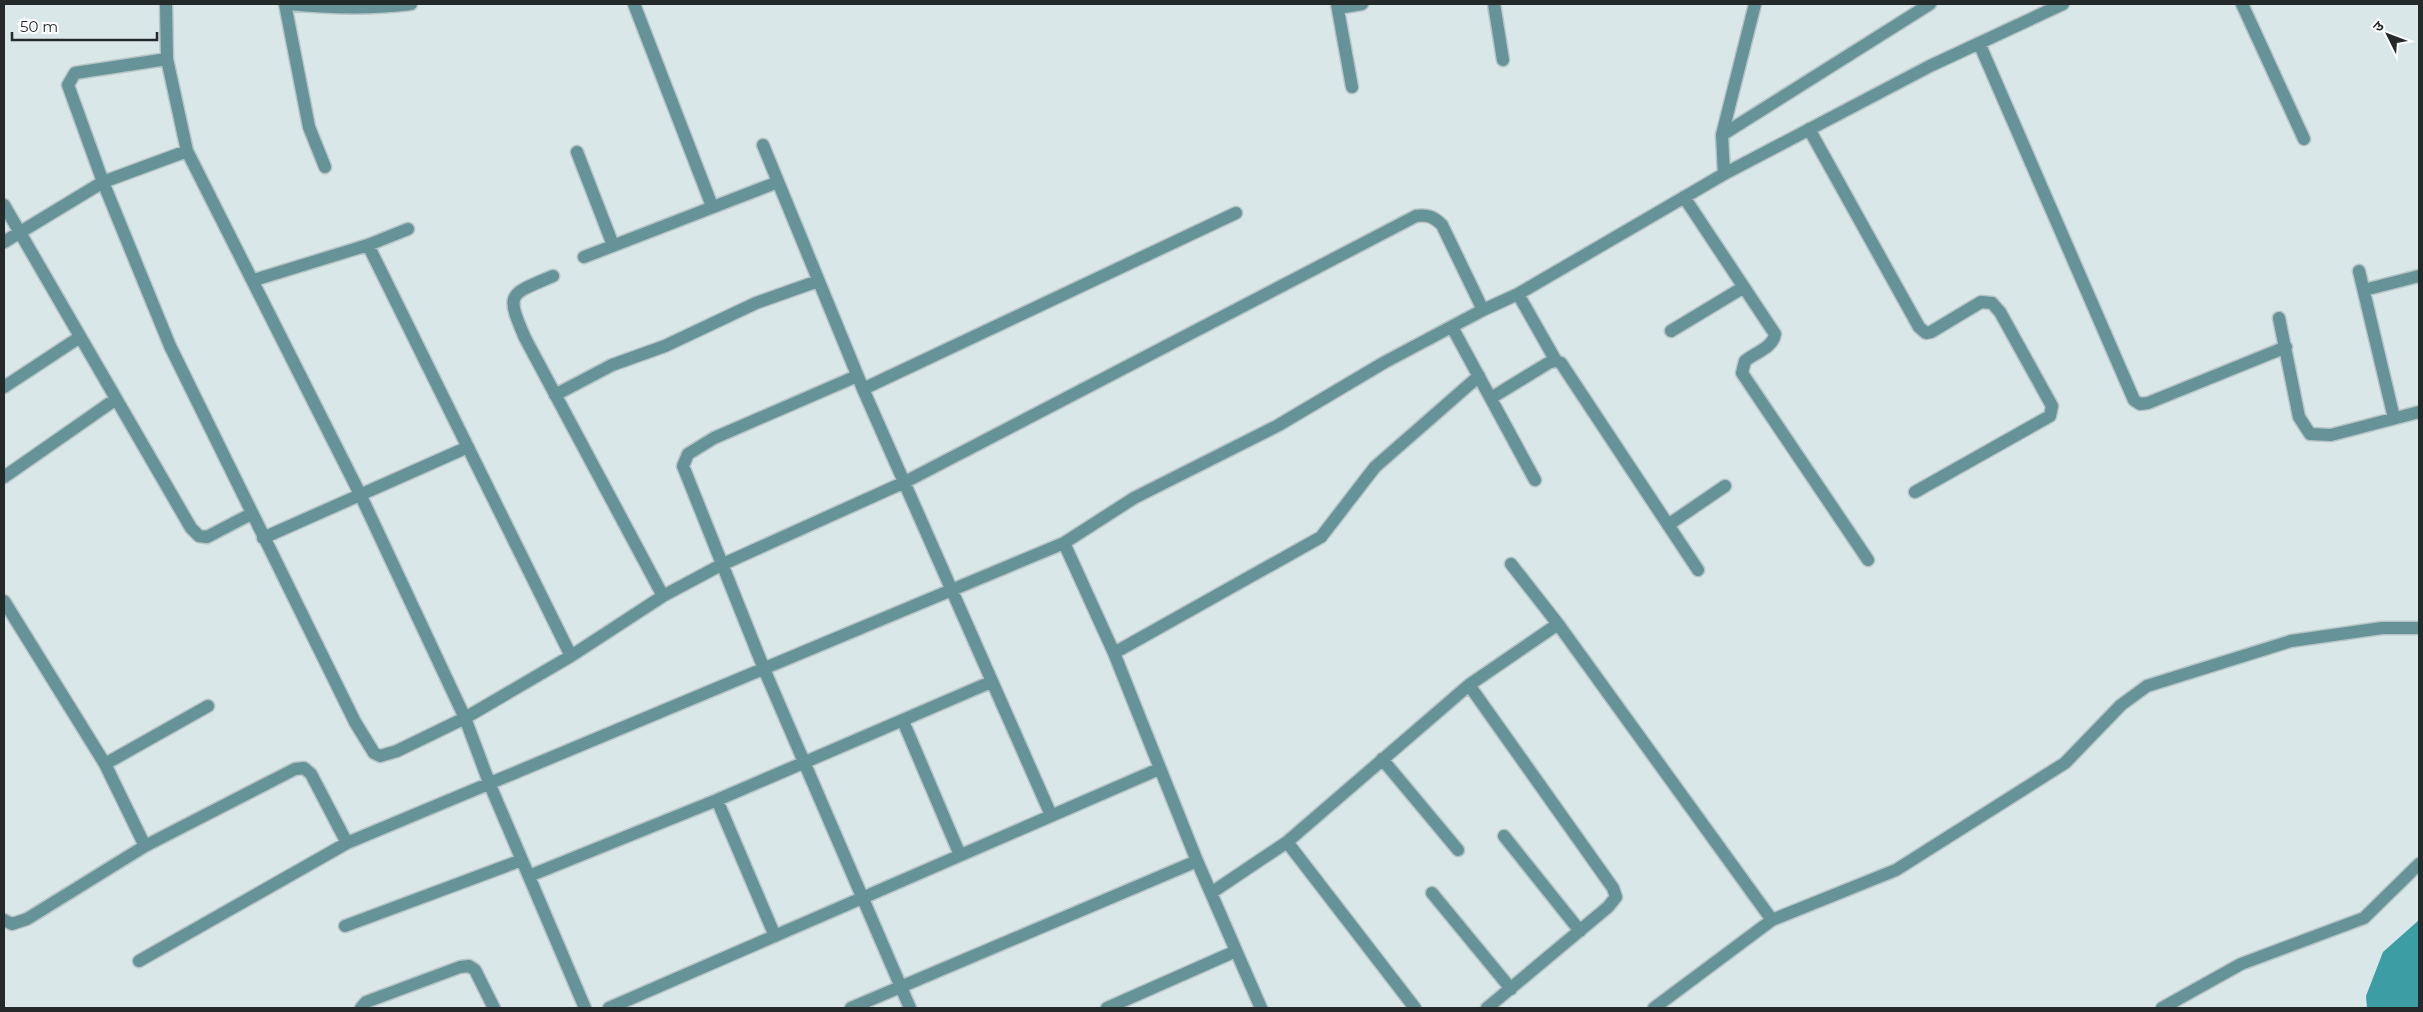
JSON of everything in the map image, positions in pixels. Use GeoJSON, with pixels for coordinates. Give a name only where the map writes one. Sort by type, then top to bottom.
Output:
{"type":"FeatureCollection","features":[{"type":"Feature","properties":{"kind":"street"},"geometry":{"type":"LineString","coordinates":[[166,4],[167,59],[187,151],[254,280],[360,494],[465,718],[490,785],[585,1008]]}},
{"type":"Feature","properties":{"kind":"street"},"geometry":{"type":"LineString","coordinates":[[325,167],[309,127],[287,4],[312,6],[392,6],[410,4]]}},
{"type":"Feature","properties":{"kind":"street"},"geometry":{"type":"LineString","coordinates":[[634,4],[712,206]]}},
{"type":"Feature","properties":{"kind":"street"},"geometry":{"type":"LineString","coordinates":[[1352,87],[1338,6],[1362,4]]}},
{"type":"Feature","properties":{"kind":"street"},"geometry":{"type":"LineString","coordinates":[[1494,4],[1504,60]]}},
{"type":"Feature","properties":{"kind":"street"},"geometry":{"type":"LineString","coordinates":[[1724,174],[1722,135],[1755,4]]}},
{"type":"Feature","properties":{"kind":"street"},"geometry":{"type":"LineString","coordinates":[[1722,135],[1930,4]]}},
{"type":"Feature","properties":{"kind":"street"},"geometry":{"type":"LineString","coordinates":[[139,961],[347,843],[490,785],[1064,542],[1134,498],[1277,426],[1385,362],[1483,310],[1518,294],[1724,174],[1979,43],[2063,4]]}},
{"type":"Feature","properties":{"kind":"street"},"geometry":{"type":"LineString","coordinates":[[2242,4],[2304,140]]}},
{"type":"Feature","properties":{"kind":"street"},"geometry":{"type":"LineString","coordinates":[[1979,43],[2134,400],[2140,404],[2148,403],[2286,347]]}},
{"type":"Feature","properties":{"kind":"street"},"geometry":{"type":"LineString","coordinates":[[167,59],[75,73],[70,78],[68,85],[103,182],[170,346],[355,722],[374,752],[380,756],[397,752],[465,718],[571,656],[663,596],[721,565],[905,482],[1416,216],[1424,214],[1442,225],[1483,310]]}},
{"type":"Feature","properties":{"kind":"street"},"geometry":{"type":"LineString","coordinates":[[1809,129],[1919,327],[1926,333],[1931,332],[1981,302],[1992,303],[2000,312],[2052,406],[2050,416],[1915,492]]}},
{"type":"Feature","properties":{"kind":"street"},"geometry":{"type":"LineString","coordinates":[[763,145],[857,376],[1050,814]]}},
{"type":"Feature","properties":{"kind":"street"},"geometry":{"type":"LineString","coordinates":[[4,242],[103,182],[187,151]]}},
{"type":"Feature","properties":{"kind":"street"},"geometry":{"type":"LineString","coordinates":[[577,152],[613,245]]}},
{"type":"Feature","properties":{"kind":"street"},"geometry":{"type":"LineString","coordinates":[[584,258],[712,206],[778,182]]}},
{"type":"Feature","properties":{"kind":"street"},"geometry":{"type":"LineString","coordinates":[[1684,197],[1775,337],[1764,349],[1745,361],[1742,374],[1868,560]]}},
{"type":"Feature","properties":{"kind":"street"},"geometry":{"type":"LineString","coordinates":[[4,205],[191,528],[199,536],[207,537],[251,514]]}},
{"type":"Feature","properties":{"kind":"street"},"geometry":{"type":"LineString","coordinates":[[863,389],[1131,264],[1236,212]]}},
{"type":"Feature","properties":{"kind":"street"},"geometry":{"type":"LineString","coordinates":[[254,280],[368,244],[408,229]]}},
{"type":"Feature","properties":{"kind":"street"},"geometry":{"type":"LineString","coordinates":[[368,244],[571,656]]}},
{"type":"Feature","properties":{"kind":"street"},"geometry":{"type":"LineString","coordinates":[[2359,271],[2394,418]]}},
{"type":"Feature","properties":{"kind":"street"},"geometry":{"type":"LineString","coordinates":[[553,276],[520,291],[512,302],[512,309],[525,338],[663,596]]}},
{"type":"Feature","properties":{"kind":"street"},"geometry":{"type":"LineString","coordinates":[[2364,290],[2419,276]]}},
{"type":"Feature","properties":{"kind":"street"},"geometry":{"type":"LineString","coordinates":[[555,395],[612,365],[665,346],[756,303],[818,281]]}},
{"type":"Feature","properties":{"kind":"street"},"geometry":{"type":"LineString","coordinates":[[1671,331],[1744,287]]}},
{"type":"Feature","properties":{"kind":"street"},"geometry":{"type":"LineString","coordinates":[[1518,294],[1556,361],[1562,364],[1698,570]]}},
{"type":"Feature","properties":{"kind":"street"},"geometry":{"type":"LineString","coordinates":[[2279,318],[2299,417],[2310,434],[2331,435],[2419,412]]}},
{"type":"Feature","properties":{"kind":"street"},"geometry":{"type":"LineString","coordinates":[[1452,327],[1535,480]]}},
{"type":"Feature","properties":{"kind":"street"},"geometry":{"type":"LineString","coordinates":[[4,387],[80,336]]}},
{"type":"Feature","properties":{"kind":"street"},"geometry":{"type":"LineString","coordinates":[[1491,398],[1550,362],[1556,361]]}},
{"type":"Feature","properties":{"kind":"street"},"geometry":{"type":"LineString","coordinates":[[857,376],[714,438],[688,454],[683,462],[684,470],[721,565],[764,669],[910,1008]]}},
{"type":"Feature","properties":{"kind":"street"},"geometry":{"type":"LineString","coordinates":[[1114,652],[1321,537],[1375,468],[1479,376]]}},
{"type":"Feature","properties":{"kind":"street"},"geometry":{"type":"LineString","coordinates":[[4,477],[116,399]]}},
{"type":"Feature","properties":{"kind":"street"},"geometry":{"type":"LineString","coordinates":[[263,538],[468,447]]}},
{"type":"Feature","properties":{"kind":"street"},"geometry":{"type":"LineString","coordinates":[[1668,525],[1725,486]]}},
{"type":"Feature","properties":{"kind":"street"},"geometry":{"type":"LineString","coordinates":[[1064,542],[1114,652],[1210,893],[1261,1008]]}},
{"type":"Feature","properties":{"kind":"street"},"geometry":{"type":"LineString","coordinates":[[1511,564],[1558,624],[1772,920]]}},
{"type":"Feature","properties":{"kind":"street"},"geometry":{"type":"LineString","coordinates":[[4,601],[105,764],[145,846]]}},
{"type":"Feature","properties":{"kind":"street"},"geometry":{"type":"LineString","coordinates":[[1210,893],[1287,842],[1468,685],[1558,624]]}},
{"type":"Feature","properties":{"kind":"street"},"geometry":{"type":"LineString","coordinates":[[1654,1008],[1772,920],[1896,870],[2065,763],[2121,705],[2147,686],[2291,641],[2382,628],[2419,628]]}},
{"type":"Feature","properties":{"kind":"street"},"geometry":{"type":"LineString","coordinates":[[529,876],[717,800],[991,682]]}},
{"type":"Feature","properties":{"kind":"street"},"geometry":{"type":"LineString","coordinates":[[1468,685],[1615,893],[1613,902],[1512,989],[1494,1007]]}},
{"type":"Feature","properties":{"kind":"street"},"geometry":{"type":"LineString","coordinates":[[105,764],[208,706]]}},
{"type":"Feature","properties":{"kind":"street"},"geometry":{"type":"LineString","coordinates":[[902,721],[960,855]]}},
{"type":"Feature","properties":{"kind":"street"},"geometry":{"type":"LineString","coordinates":[[1382,758],[1458,850]]}},
{"type":"Feature","properties":{"kind":"street"},"geometry":{"type":"LineString","coordinates":[[4,920],[12,924],[27,919],[145,846],[300,768],[304,768],[311,774],[347,843]]}},
{"type":"Feature","properties":{"kind":"street"},"geometry":{"type":"LineString","coordinates":[[609,1008],[1050,814],[1159,769]]}},
{"type":"Feature","properties":{"kind":"street"},"geometry":{"type":"LineString","coordinates":[[717,800],[775,936]]}},
{"type":"Feature","properties":{"kind":"street"},"geometry":{"type":"LineString","coordinates":[[1504,836],[1580,931]]}},
{"type":"Feature","properties":{"kind":"street"},"geometry":{"type":"LineString","coordinates":[[1287,842],[1415,1008]]}},
{"type":"Feature","properties":{"kind":"street"},"geometry":{"type":"LineString","coordinates":[[345,926],[522,860]]}},
{"type":"Feature","properties":{"kind":"street"},"geometry":{"type":"LineString","coordinates":[[851,1008],[1197,861]]}},
{"type":"Feature","properties":{"kind":"street"},"geometry":{"type":"LineString","coordinates":[[2162,1008],[2242,964],[2364,918],[2419,864]]}},
{"type":"Feature","properties":{"kind":"street"},"geometry":{"type":"LineString","coordinates":[[1432,893],[1512,989]]}},
{"type":"Feature","properties":{"kind":"street"},"geometry":{"type":"LineString","coordinates":[[1107,1008],[1236,951]]}},
{"type":"Feature","properties":{"kind":"street"},"geometry":{"type":"LineString","coordinates":[[361,1008],[366,1002],[460,967],[469,966],[475,970],[494,1008]]}},
{"type":"Feature","properties":{"kind":"water"},"geometry":{"type":"Polygon","coordinates":[[[2419,920],[2419,1008],[2367,1008],[2366,996],[2383,952],[2419,920]]]}}]}
